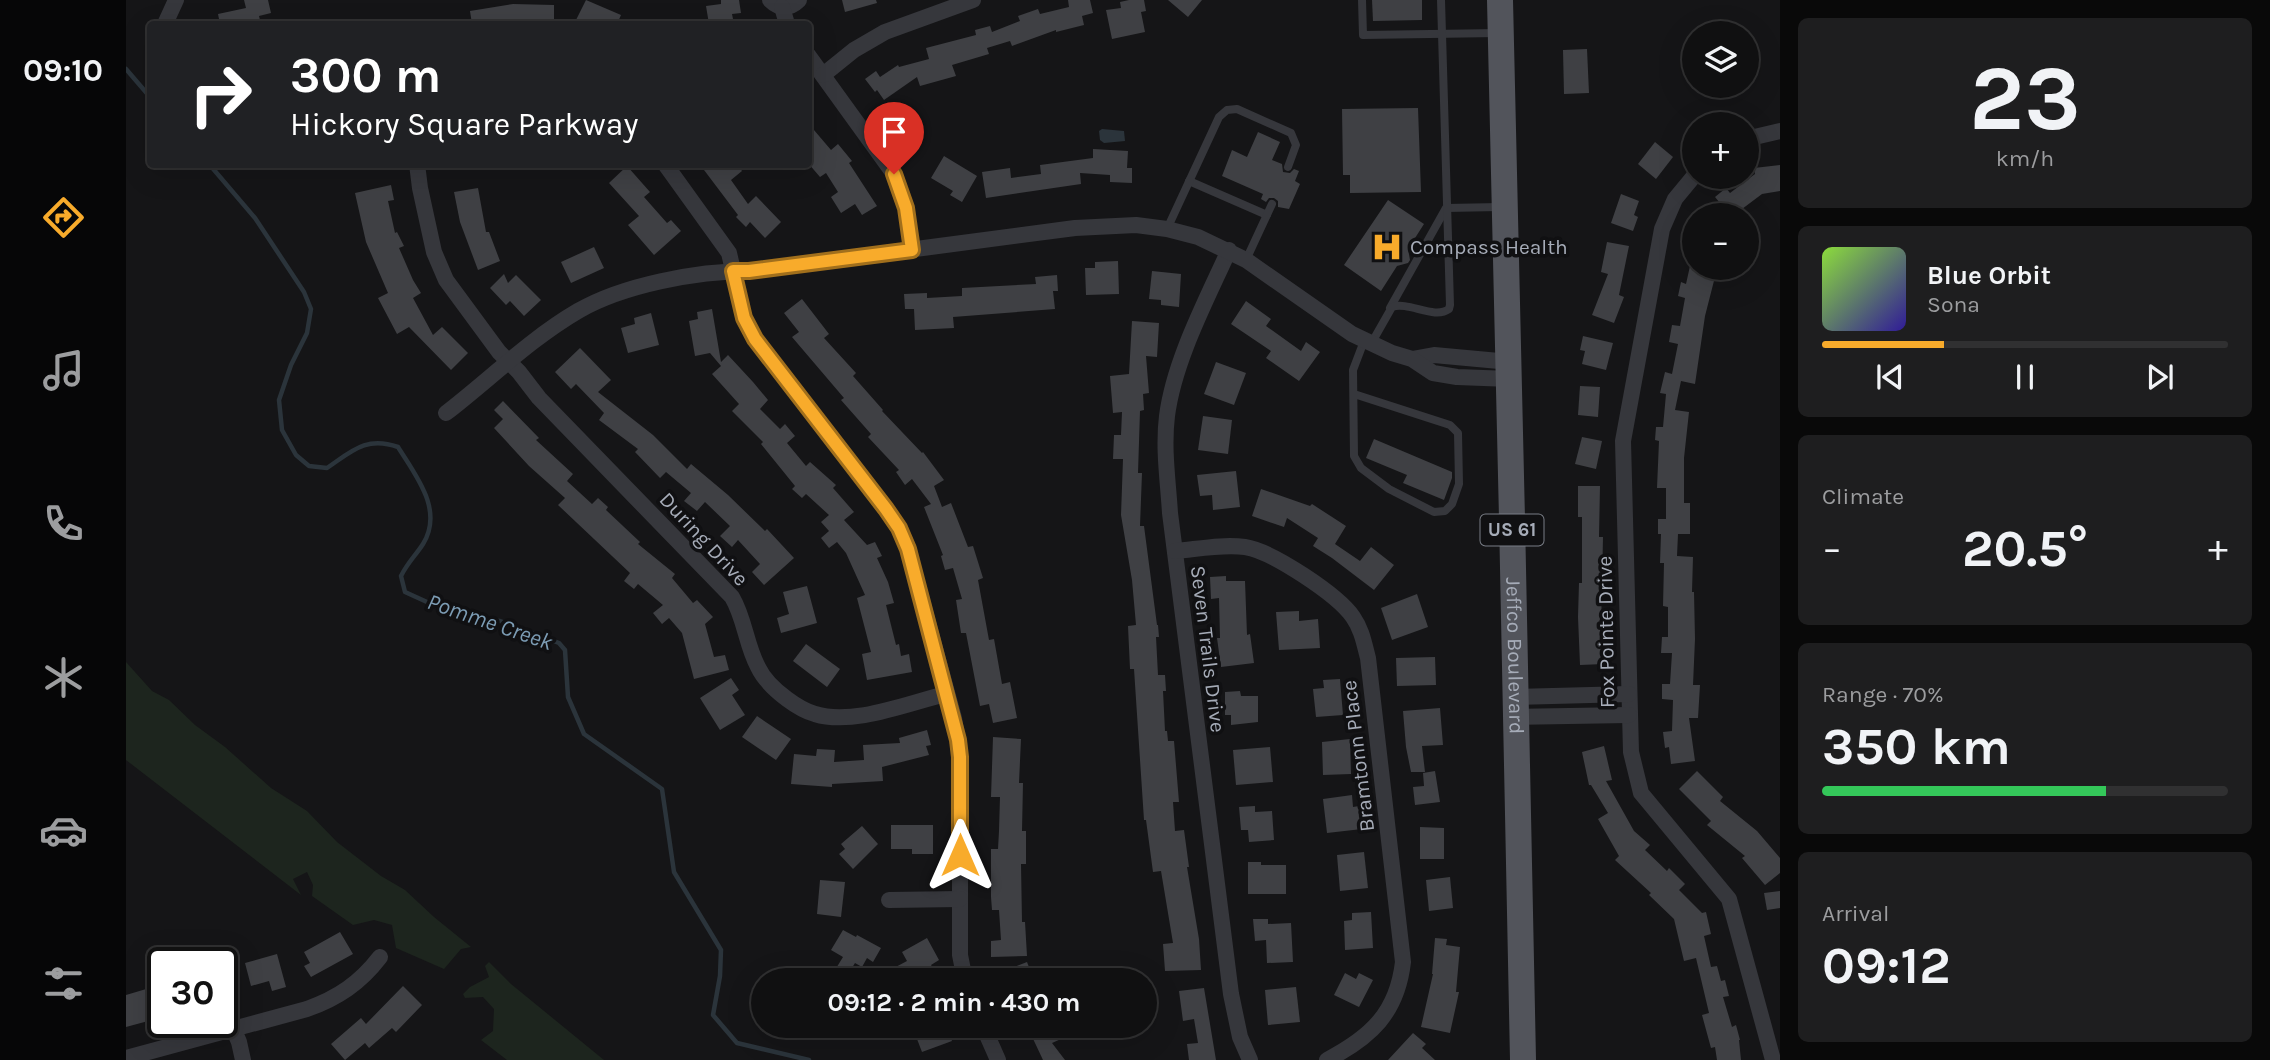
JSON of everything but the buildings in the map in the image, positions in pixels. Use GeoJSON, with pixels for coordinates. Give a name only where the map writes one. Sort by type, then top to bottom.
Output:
{"type":"FeatureCollection","features":[{"type":"Feature","properties":{"kind":"main road","name":"Jeffco Boulevard"},"geometry":{"type":"LineString","coordinates":[[1500,0],[1523,1060]]}},
{"type":"Feature","properties":{"kind":"street"},"geometry":{"type":"LineString","coordinates":[[166,21],[176,0]]}},
{"type":"Feature","properties":{"kind":"street"},"geometry":{"type":"LineString","coordinates":[[776,4],[793,5],[799,0]]}},
{"type":"Feature","properties":{"kind":"street"},"geometry":{"type":"LineString","coordinates":[[823,75],[854,50],[885,32],[974,0]]}},
{"type":"Feature","properties":{"kind":"street"},"geometry":{"type":"LineString","coordinates":[[776,4],[785,21]]}},
{"type":"Feature","properties":{"kind":"street"},"geometry":{"type":"LineString","coordinates":[[812,60],[894,174],[906,208],[912,250]]}},
{"type":"Feature","properties":{"kind":"street"},"geometry":{"type":"LineString","coordinates":[[1759,136],[1780,131]]}},
{"type":"Feature","properties":{"kind":"street","name":"During Drive"},"geometry":{"type":"LineString","coordinates":[[418,168],[434,252],[443,274],[499,352],[571,433],[676,536],[732,597],[758,668],[767,682],[801,709],[816,715],[863,715],[946,694]]}},
{"type":"Feature","properties":{"kind":"street"},"geometry":{"type":"LineString","coordinates":[[668,168],[729,253],[744,318],[755,339],[899,528],[908,549],[954,719],[960,757],[960,955],[963,968]]}},
{"type":"Feature","properties":{"kind":"street","name":"Fox Pointe Drive"},"geometry":{"type":"LineString","coordinates":[[1683,189],[1675,199],[1662,229],[1623,441],[1631,752],[1641,793],[1729,899],[1773,1060]]}},
{"type":"Feature","properties":{"kind":"street"},"geometry":{"type":"LineString","coordinates":[[446,413],[509,362],[579,311],[607,298],[684,276],[749,271],[1075,228],[1118,225],[1167,229],[1198,237],[1229,250],[1341,328],[1412,359],[1434,355],[1510,370]]}},
{"type":"Feature","properties":{"kind":"street","name":"Seven Trails Drive"},"geometry":{"type":"LineString","coordinates":[[1229,250],[1191,334],[1170,397],[1166,455],[1175,551],[1231,994],[1240,1037],[1250,1060]]}},
{"type":"Feature","properties":{"kind":"street","name":"Bramtonn Place"},"geometry":{"type":"LineString","coordinates":[[1175,551],[1229,546],[1264,552],[1338,601],[1352,615],[1361,631],[1368,658],[1403,962],[1397,994],[1381,1021],[1367,1035],[1328,1060]]}},
{"type":"Feature","properties":{"kind":"street"},"geometry":{"type":"LineString","coordinates":[[1515,707],[1629,694]]}},
{"type":"Feature","properties":{"kind":"street"},"geometry":{"type":"LineString","coordinates":[[1515,707],[1629,715]]}},
{"type":"Feature","properties":{"kind":"street"},"geometry":{"type":"LineString","coordinates":[[889,900],[960,899]]}},
{"type":"Feature","properties":{"kind":"street"},"geometry":{"type":"LineString","coordinates":[[238,1028],[332,1000],[354,986],[380,957]]}},
{"type":"Feature","properties":{"kind":"street"},"geometry":{"type":"LineString","coordinates":[[126,1058],[200,1038]]}},
{"type":"Feature","properties":{"kind":"street"},"geometry":{"type":"LineString","coordinates":[[236,1038],[243,1060]]}},
{"type":"Feature","properties":{"kind":"street"},"geometry":{"type":"LineString","coordinates":[[988,1038],[998,1060]]}},
{"type":"Feature","properties":{"kind":"lane"},"geometry":{"type":"LineString","coordinates":[[1362,0],[1363,35],[1501,33]]}},
{"type":"Feature","properties":{"kind":"lane"},"geometry":{"type":"LineString","coordinates":[[1388,310],[1396,305],[1441,313],[1449,309],[1441,0]]}},
{"type":"Feature","properties":{"kind":"lane"},"geometry":{"type":"LineString","coordinates":[[1167,229],[1222,113],[1237,109],[1290,133],[1296,145],[1288,167]]}},
{"type":"Feature","properties":{"kind":"lane"},"geometry":{"type":"LineString","coordinates":[[1189,181],[1267,215]]}},
{"type":"Feature","properties":{"kind":"lane"},"geometry":{"type":"LineString","coordinates":[[1246,260],[1272,204]]}},
{"type":"Feature","properties":{"kind":"lane"},"geometry":{"type":"LineString","coordinates":[[1446,208],[1505,207]]}},
{"type":"Feature","properties":{"kind":"lane"},"geometry":{"type":"LineString","coordinates":[[1354,394],[1450,425],[1458,433],[1459,484],[1452,504],[1445,511],[1434,512],[1389,489],[1361,468],[1354,456],[1353,370],[1446,208]]}},
{"type":"Feature","properties":{"kind":"shaded area"},"geometry":{"type":"Polygon","coordinates":[[[1099,131],[1124,131],[1125,141],[1104,143],[1100,140],[1099,131]]]}},
{"type":"Feature","properties":{"kind":"shaded area"},"geometry":{"type":"Polygon","coordinates":[[[126,662],[152,691],[169,700],[271,788],[307,811],[337,842],[381,876],[405,890],[471,947],[461,949],[444,969],[396,948],[392,925],[374,920],[353,925],[312,896],[313,885],[307,872],[293,879],[301,895],[126,760],[126,662]]]}},
{"type":"Feature","properties":{"kind":"shaded area"},"geometry":{"type":"Polygon","coordinates":[[[489,962],[511,984],[604,1060],[507,1060],[481,1040],[493,1031],[494,1009],[483,997],[465,998],[463,994],[489,977],[485,966],[489,962]]]}},
{"type":"Feature","properties":{"kind":"waterway","name":"Pomme Creek"},"geometry":{"type":"LineString","coordinates":[[126,69],[147,94]]}},
{"type":"Feature","properties":{"kind":"waterway","name":"Pomme Creek"},"geometry":{"type":"LineString","coordinates":[[212,168],[255,218],[304,292],[311,309],[307,333],[291,365],[279,400],[282,430],[296,455],[309,466],[327,468],[368,444],[398,447],[425,494],[430,519],[429,531],[423,544],[401,576],[405,592],[438,607],[474,618],[500,621],[559,643],[565,650],[568,697],[584,734],[662,789],[674,872],[721,950],[720,976],[713,1015],[737,1043],[809,1060]]}},
{"type":"Feature","properties":{"kind":"place","name":"Compass Health"},"geometry":{"type":"Point","coordinates":[1387,247]}},
{"type":"Feature","properties":{"kind":"route"},"geometry":{"type":"LineString","coordinates":[[894,174],[906,208],[912,250],[733,271],[744,318],[755,339],[886,509],[899,528],[908,549],[958,740],[960,855]]}}]}
